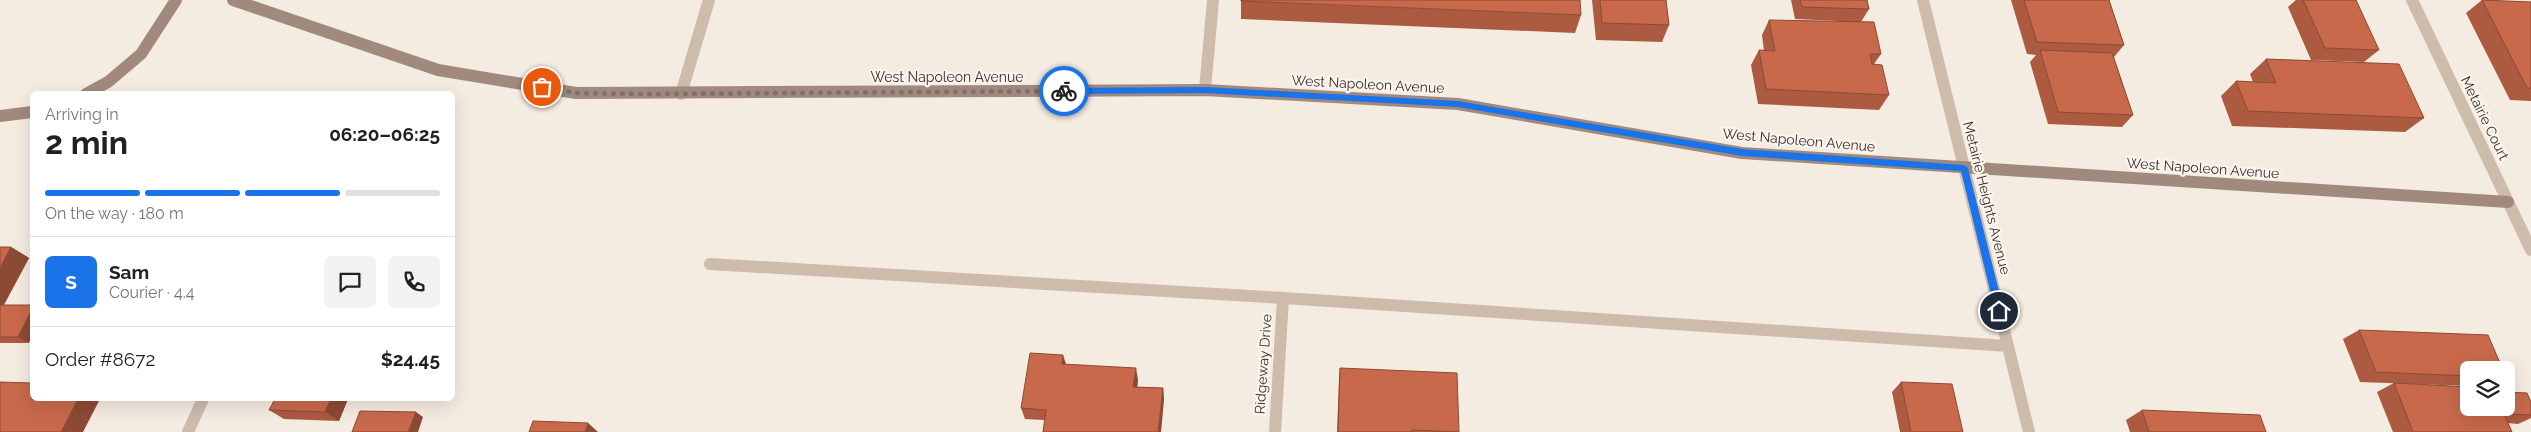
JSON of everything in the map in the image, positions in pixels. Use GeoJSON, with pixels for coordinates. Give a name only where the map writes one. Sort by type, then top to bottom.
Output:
{"type":"FeatureCollection","features":[{"type":"Feature","properties":{"kind":"street"},"geometry":{"type":"LineString","coordinates":[[92,91],[108,82],[141,54],[176,0]]}},
{"type":"Feature","properties":{"kind":"street","name":"West Napoleon Avenue"},"geometry":{"type":"LineString","coordinates":[[234,0],[438,70],[576,93],[681,94],[1205,90],[1458,104],[1742,153],[2508,202]]}},
{"type":"Feature","properties":{"kind":"street"},"geometry":{"type":"LineString","coordinates":[[681,94],[709,0]]}},
{"type":"Feature","properties":{"kind":"street"},"geometry":{"type":"LineString","coordinates":[[1205,90],[1214,0]]}},
{"type":"Feature","properties":{"kind":"street","name":"Metairie Heights Avenue"},"geometry":{"type":"LineString","coordinates":[[1923,0],[2029,432]]}},
{"type":"Feature","properties":{"kind":"street","name":"Metairie Court"},"geometry":{"type":"LineString","coordinates":[[2412,0],[2531,250]]}},
{"type":"Feature","properties":{"kind":"street"},"geometry":{"type":"LineString","coordinates":[[0,116],[30,112]]}},
{"type":"Feature","properties":{"kind":"street"},"geometry":{"type":"LineString","coordinates":[[710,264],[1283,298],[2008,346]]}},
{"type":"Feature","properties":{"kind":"street","name":"Ridgeway Drive"},"geometry":{"type":"LineString","coordinates":[[1274,432],[1283,298]]}},
{"type":"Feature","properties":{"kind":"street"},"geometry":{"type":"LineString","coordinates":[[188,432],[202,401]]}},
{"type":"Feature","properties":{"kind":"building"},"geometry":{"type":"Polygon","coordinates":[[[1580,0],[1581,15],[1241,1],[1580,0]]]}},
{"type":"Feature","properties":{"kind":"building"},"geometry":{"type":"Polygon","coordinates":[[[1600,0],[1666,0],[1669,25],[1602,23],[1600,0]]]}},
{"type":"Feature","properties":{"kind":"building"},"geometry":{"type":"Polygon","coordinates":[[[1800,0],[1867,0],[1869,9],[1802,7],[1800,0]]]}},
{"type":"Feature","properties":{"kind":"building"},"geometry":{"type":"Polygon","coordinates":[[[2024,0],[2109,0],[2124,45],[2037,42],[2024,0]]]}},
{"type":"Feature","properties":{"kind":"building"},"geometry":{"type":"Polygon","coordinates":[[[2303,0],[2356,0],[2379,50],[2325,48],[2303,0]]]}},
{"type":"Feature","properties":{"kind":"building"},"geometry":{"type":"Polygon","coordinates":[[[2482,0],[2531,2],[2531,88],[2527,88],[2482,0]]]}},
{"type":"Feature","properties":{"kind":"building"},"geometry":{"type":"Polygon","coordinates":[[[1769,20],[1874,22],[1881,54],[1870,54],[1872,64],[1882,65],[1889,95],[1766,89],[1759,50],[1775,51],[1769,20]]]}},
{"type":"Feature","properties":{"kind":"building"},"geometry":{"type":"Polygon","coordinates":[[[2040,50],[2112,53],[2133,115],[2058,112],[2040,50]]]}},
{"type":"Feature","properties":{"kind":"building"},"geometry":{"type":"Polygon","coordinates":[[[2266,59],[2399,64],[2424,118],[2248,111],[2236,81],[2276,83],[2266,59]]]}},
{"type":"Feature","properties":{"kind":"building"},"geometry":{"type":"Polygon","coordinates":[[[0,247],[11,247],[0,268],[0,247]]]}},
{"type":"Feature","properties":{"kind":"building"},"geometry":{"type":"Polygon","coordinates":[[[0,305],[30,305],[30,313],[18,337],[0,337],[0,305]]]}},
{"type":"Feature","properties":{"kind":"building"},"geometry":{"type":"Polygon","coordinates":[[[2359,330],[2488,335],[2499,361],[2460,361],[2460,376],[2376,372],[2359,330]]]}},
{"type":"Feature","properties":{"kind":"building"},"geometry":{"type":"Polygon","coordinates":[[[1030,353],[1063,355],[1062,364],[1136,368],[1133,387],[1163,388],[1158,432],[1043,432],[1046,410],[1021,408],[1030,353]]]}},
{"type":"Feature","properties":{"kind":"building"},"geometry":{"type":"Polygon","coordinates":[[[1340,368],[1457,373],[1459,432],[1412,430],[1412,432],[1338,432],[1340,368]]]}},
{"type":"Feature","properties":{"kind":"building"},"geometry":{"type":"Polygon","coordinates":[[[0,382],[30,383],[30,401],[77,401],[61,432],[0,432],[0,382]]]}},
{"type":"Feature","properties":{"kind":"building"},"geometry":{"type":"Polygon","coordinates":[[[1901,382],[1952,384],[1963,432],[1911,432],[1901,382]]]}},
{"type":"Feature","properties":{"kind":"building"},"geometry":{"type":"Polygon","coordinates":[[[2394,383],[2460,387],[2460,416],[2505,416],[2512,432],[2413,432],[2394,383]]]}},
{"type":"Feature","properties":{"kind":"building"},"geometry":{"type":"Polygon","coordinates":[[[2515,392],[2527,393],[2531,402],[2531,415],[2515,414],[2515,392]]]}},
{"type":"Feature","properties":{"kind":"building"},"geometry":{"type":"Polygon","coordinates":[[[274,401],[330,401],[325,412],[269,410],[274,401]]]}},
{"type":"Feature","properties":{"kind":"building"},"geometry":{"type":"Polygon","coordinates":[[[2142,410],[2260,415],[2266,432],[2149,432],[2142,410]]]}},
{"type":"Feature","properties":{"kind":"building"},"geometry":{"type":"Polygon","coordinates":[[[360,411],[416,412],[408,432],[352,432],[360,411]]]}},
{"type":"Feature","properties":{"kind":"building"},"geometry":{"type":"Polygon","coordinates":[[[533,421],[588,423],[585,432],[529,432],[533,421]]]}},
{"type":"Feature","properties":{"kind":"way so far"},"geometry":{"type":"LineString","coordinates":[[542,87],[576,93],[646,94],[1064,91]]}},
{"type":"Feature","properties":{"kind":"route"},"geometry":{"type":"LineString","coordinates":[[1064,91],[1205,90],[1458,104],[1742,153],[1964,168],[1999,311]]}}]}
